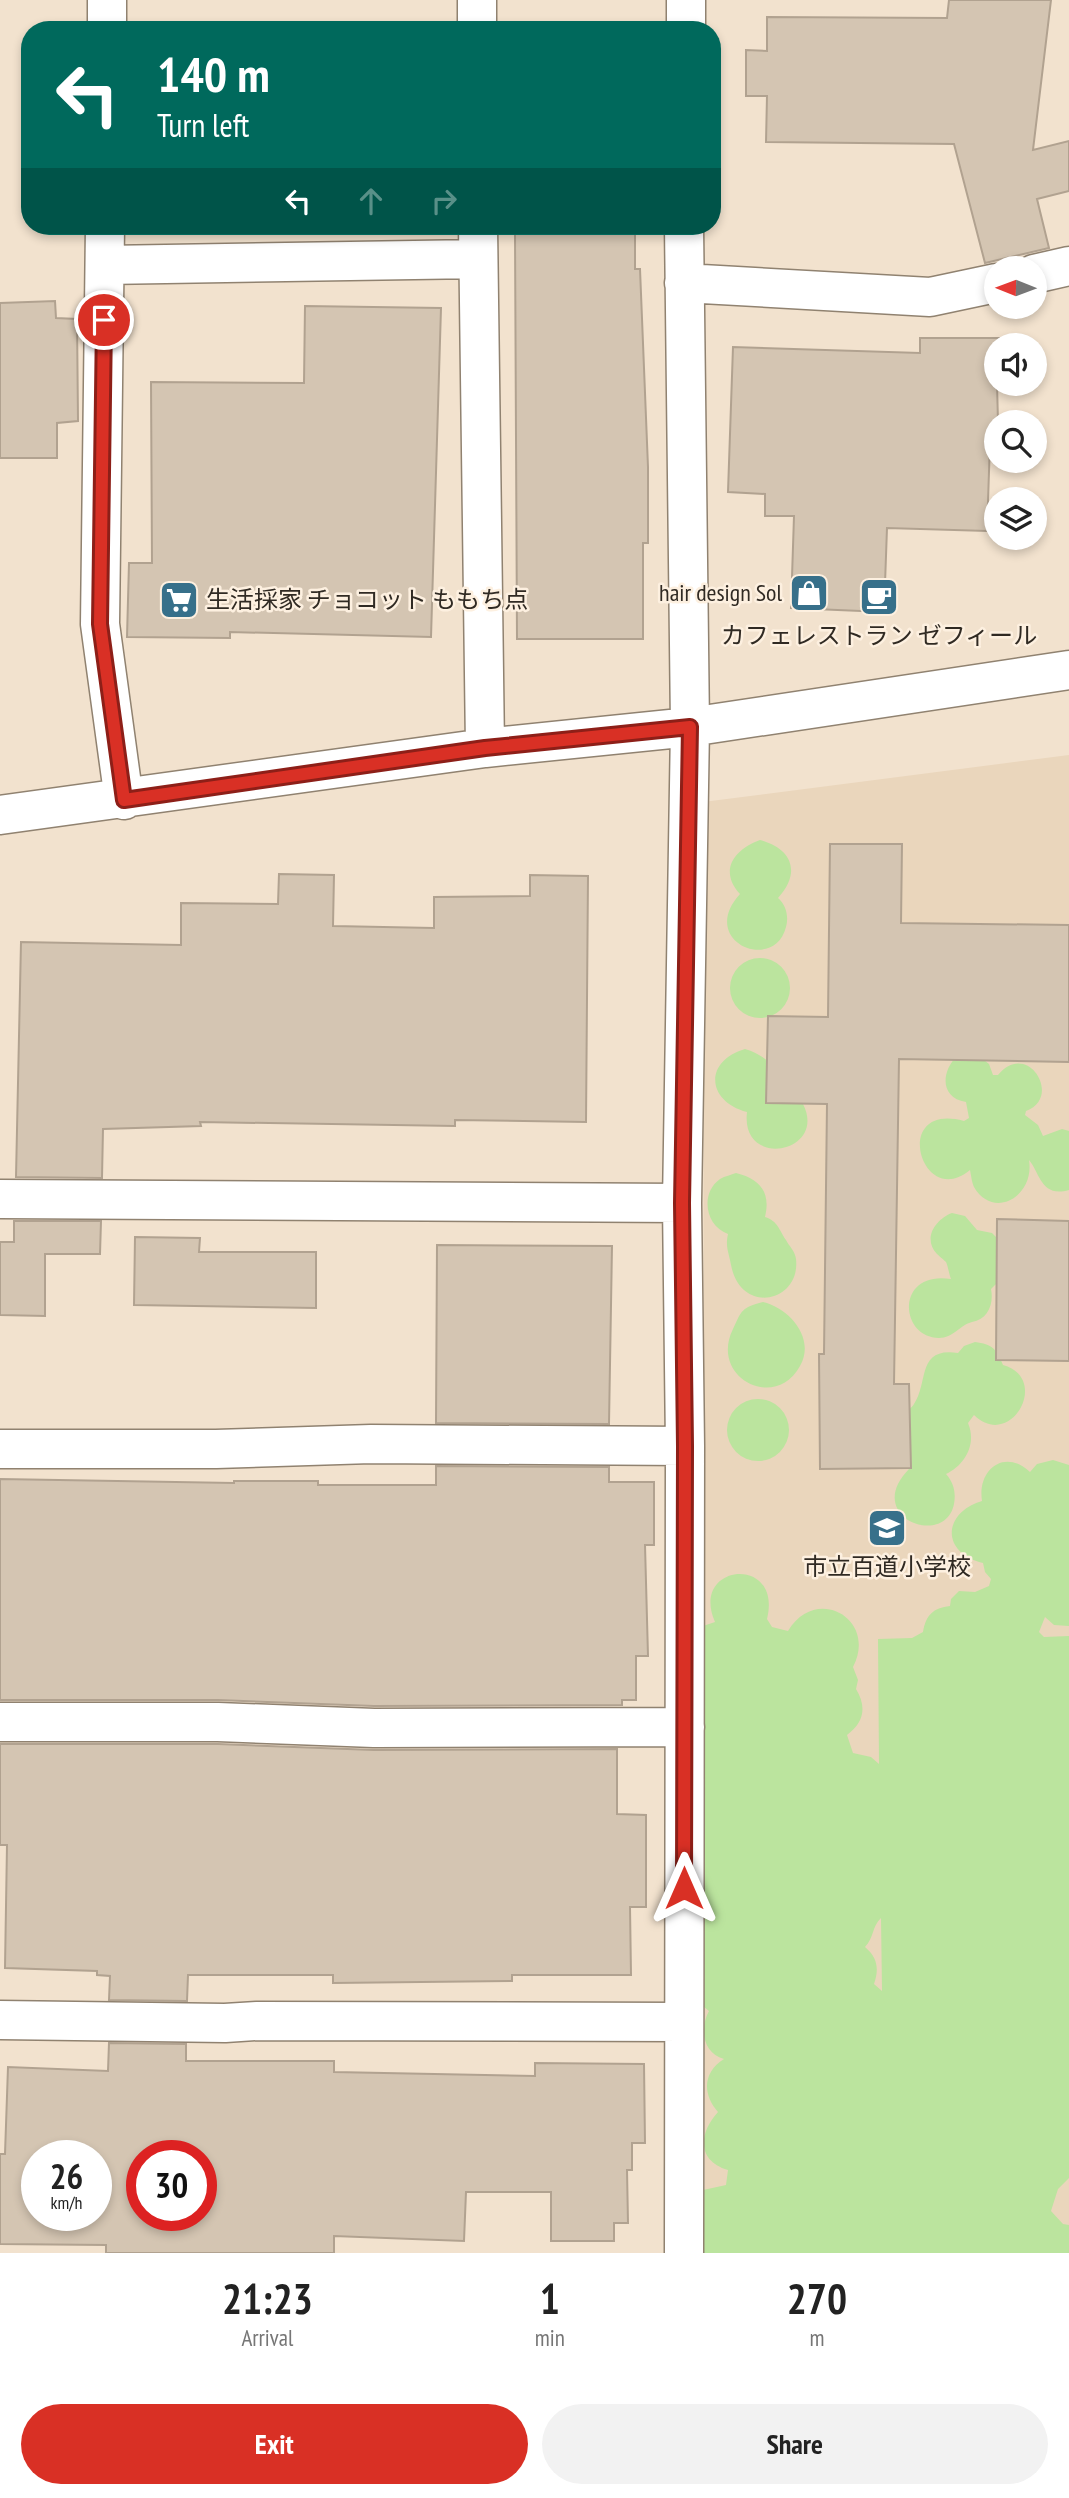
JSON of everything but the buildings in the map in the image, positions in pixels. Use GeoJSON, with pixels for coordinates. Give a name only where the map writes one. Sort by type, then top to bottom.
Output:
{"type":"FeatureCollection","features":[{"type":"Feature","properties":{"kind":"street"},"geometry":{"type":"LineString","coordinates":[[107,0],[107,21]]}},
{"type":"Feature","properties":{"kind":"street"},"geometry":{"type":"LineString","coordinates":[[477,0],[477,21]]}},
{"type":"Feature","properties":{"kind":"street"},"geometry":{"type":"LineString","coordinates":[[686,0],[686,21]]}},
{"type":"Feature","properties":{"kind":"street"},"geometry":{"type":"LineString","coordinates":[[105,235],[100,624],[124,800]]}},
{"type":"Feature","properties":{"kind":"street"},"geometry":{"type":"LineString","coordinates":[[684,235],[690,727],[682,1203],[685,1446],[684,2253]]}},
{"type":"Feature","properties":{"kind":"street"},"geometry":{"type":"LineString","coordinates":[[105,265],[478,242],[485,748]]}},
{"type":"Feature","properties":{"kind":"street"},"geometry":{"type":"LineString","coordinates":[[1047,271],[1069,266]]}},
{"type":"Feature","properties":{"kind":"street"},"geometry":{"type":"LineString","coordinates":[[684,283],[930,297],[984,285]]}},
{"type":"Feature","properties":{"kind":"street"},"geometry":{"type":"LineString","coordinates":[[0,815],[124,800],[485,748],[690,727],[1069,670]]}},
{"type":"Feature","properties":{"kind":"street"},"geometry":{"type":"LineString","coordinates":[[0,1199],[682,1203]]}},
{"type":"Feature","properties":{"kind":"street"},"geometry":{"type":"LineString","coordinates":[[0,1449],[371,1444],[685,1446]]}},
{"type":"Feature","properties":{"kind":"street"},"geometry":{"type":"LineString","coordinates":[[0,1723],[218,1722],[388,1728],[685,1727]]}},
{"type":"Feature","properties":{"kind":"street"},"geometry":{"type":"LineString","coordinates":[[0,2020],[225,2023],[684,2022]]}},
{"type":"Feature","properties":{"kind":"shaded area","name":"市立百道小学校"},"geometry":{"type":"Polygon","coordinates":[[[1069,755],[1069,2253],[705,2253],[703,802],[1069,755]]]}},
{"type":"Feature","properties":{"kind":"green space"},"geometry":{"type":"Polygon","coordinates":[[[760,840],[780,849],[790,863],[791,871],[790,880],[778,898],[786,911],[786,927],[779,941],[768,948],[755,950],[742,946],[732,937],[727,926],[729,911],[740,894],[730,877],[732,861],[743,849],[760,840]]]}},
{"type":"Feature","properties":{"kind":"green space"},"geometry":{"type":"Polygon","coordinates":[[[754,958],[766,958],[785,971],[790,988],[788,1000],[777,1013],[766,1018],[754,1018],[735,1005],[730,994],[730,982],[743,963],[754,958]]]}},
{"type":"Feature","properties":{"kind":"green space"},"geometry":{"type":"Polygon","coordinates":[[[745,1049],[769,1062],[802,1101],[807,1121],[804,1134],[794,1143],[782,1148],[768,1148],[756,1142],[748,1130],[747,1112],[733,1107],[718,1090],[715,1081],[722,1062],[745,1049]]]}},
{"type":"Feature","properties":{"kind":"green space"},"geometry":{"type":"Polygon","coordinates":[[[979,1056],[989,1064],[993,1075],[998,1075],[1009,1066],[1020,1064],[1030,1067],[1037,1075],[1041,1084],[1041,1095],[1037,1104],[1026,1111],[1025,1115],[1038,1125],[1043,1136],[1062,1129],[1069,1131],[1069,1190],[1052,1191],[1043,1183],[1029,1160],[1026,1184],[1019,1194],[1001,1203],[991,1202],[982,1197],[974,1187],[970,1170],[953,1179],[938,1177],[927,1167],[921,1153],[920,1139],[927,1126],[941,1119],[964,1121],[969,1118],[966,1102],[958,1100],[948,1091],[946,1078],[950,1064],[955,1058],[979,1056]]]}},
{"type":"Feature","properties":{"kind":"green space"},"geometry":{"type":"Polygon","coordinates":[[[736,1173],[751,1179],[762,1188],[766,1200],[765,1217],[778,1226],[796,1259],[795,1274],[789,1285],[780,1293],[769,1297],[757,1297],[746,1292],[737,1281],[728,1250],[728,1234],[720,1230],[710,1217],[708,1200],[714,1185],[722,1178],[736,1173]]]}},
{"type":"Feature","properties":{"kind":"green space"},"geometry":{"type":"Polygon","coordinates":[[[952,1213],[965,1216],[977,1230],[992,1233],[1004,1245],[1004,1276],[991,1289],[991,1305],[982,1318],[939,1338],[926,1335],[916,1328],[910,1317],[909,1305],[912,1294],[920,1284],[933,1279],[951,1279],[946,1262],[933,1248],[931,1236],[936,1224],[952,1213]]]}},
{"type":"Feature","properties":{"kind":"green space"},"geometry":{"type":"Polygon","coordinates":[[[763,1302],[773,1305],[790,1318],[802,1335],[805,1345],[800,1366],[789,1380],[776,1386],[761,1387],[748,1383],[737,1374],[730,1362],[728,1346],[733,1329],[743,1311],[763,1302]]]}},
{"type":"Feature","properties":{"kind":"green space"},"geometry":{"type":"Polygon","coordinates":[[[975,1342],[993,1348],[1003,1365],[1017,1372],[1024,1383],[1025,1396],[1012,1418],[1001,1424],[988,1424],[974,1415],[968,1423],[971,1439],[968,1453],[959,1465],[946,1474],[953,1485],[955,1496],[948,1517],[937,1524],[923,1525],[910,1521],[900,1513],[895,1501],[897,1486],[909,1469],[903,1464],[901,1415],[914,1404],[926,1368],[936,1355],[958,1353],[964,1346],[975,1342]]]}},
{"type":"Feature","properties":{"kind":"green space"},"geometry":{"type":"Polygon","coordinates":[[[758,1399],[780,1408],[789,1430],[780,1452],[758,1461],[736,1452],[727,1430],[736,1408],[758,1399]]]}},
{"type":"Feature","properties":{"kind":"green space"},"geometry":{"type":"Polygon","coordinates":[[[1053,1460],[1069,1465],[1069,1626],[1054,1625],[1045,1617],[1039,1632],[1044,1637],[1069,1636],[1069,2178],[1058,2189],[1051,2211],[1063,2224],[1069,2225],[1069,2253],[698,2253],[703,2190],[726,2185],[728,2170],[710,2160],[704,2145],[707,2129],[718,2112],[709,2098],[707,2084],[712,2070],[724,2059],[711,2052],[707,2046],[704,2025],[709,2011],[694,1999],[700,1627],[715,1622],[710,1602],[714,1588],[724,1578],[737,1574],[751,1576],[762,1584],[768,1598],[767,1619],[772,1627],[788,1631],[800,1617],[813,1610],[827,1609],[840,1613],[851,1622],[857,1635],[859,1650],[853,1667],[858,1680],[856,1689],[862,1702],[862,1714],[857,1725],[847,1735],[853,1753],[871,1757],[879,1764],[878,1639],[912,1638],[923,1632],[931,1613],[950,1606],[951,1599],[959,1591],[975,1592],[989,1586],[991,1579],[985,1572],[983,1563],[959,1551],[954,1542],[954,1523],[959,1514],[982,1501],[984,1480],[995,1465],[1011,1462],[1030,1472],[1037,1464],[1053,1460]],[[881,1918],[865,1947],[873,1955],[876,1964],[874,1984],[882,1991],[881,1918]]]}},
{"type":"Feature","properties":{"kind":"place","name":"hair design Sol"},"geometry":{"type":"Point","coordinates":[809,593]}},
{"type":"Feature","properties":{"kind":"place","name":"カフェレストラン ゼフィール"},"geometry":{"type":"Point","coordinates":[879,597]}},
{"type":"Feature","properties":{"kind":"place","name":"生活採家 チョコット ももち点"},"geometry":{"type":"Point","coordinates":[179,600]}},
{"type":"Feature","properties":{"kind":"place","name":"市立百道小学校"},"geometry":{"type":"Point","coordinates":[887,1528]}},
{"type":"Feature","properties":{"kind":"route"},"geometry":{"type":"LineString","coordinates":[[104,320],[100,624],[124,800],[485,748],[690,727],[682,1203],[685,1446],[684,1888]]}}]}
